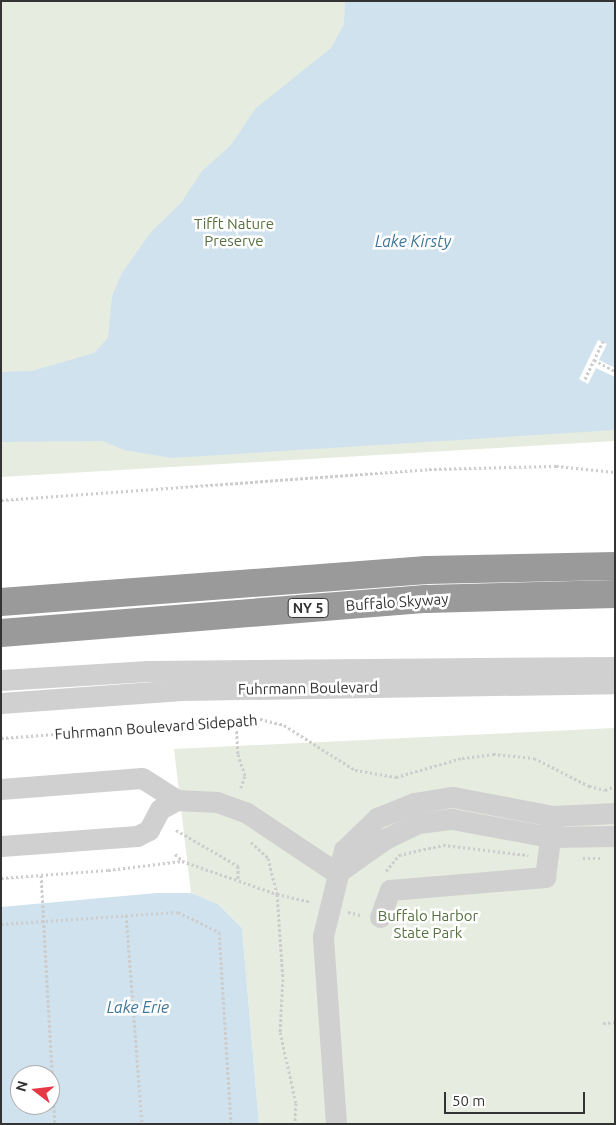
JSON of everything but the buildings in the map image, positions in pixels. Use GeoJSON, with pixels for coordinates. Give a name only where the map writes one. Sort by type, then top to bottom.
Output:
{"type":"FeatureCollection","features":[{"type":"Feature","properties":{"kind":"highway","name":"Buffalo Skyway"},"geometry":{"type":"LineString","coordinates":[[1,602],[427,570],[615,566]]}},
{"type":"Feature","properties":{"kind":"highway","name":"Buffalo Skyway"},"geometry":{"type":"LineString","coordinates":[[1,633],[426,599],[615,594]]}},
{"type":"Feature","properties":{"kind":"street","name":"Fuhrmann Boulevard"},"geometry":{"type":"LineString","coordinates":[[1,680],[148,671],[615,667]]}},
{"type":"Feature","properties":{"kind":"street","name":"Fuhrmann Boulevard"},"geometry":{"type":"LineString","coordinates":[[1,703],[182,690],[615,683]]}},
{"type":"Feature","properties":{"kind":"street"},"geometry":{"type":"LineString","coordinates":[[1,789],[142,778],[177,800],[217,802],[247,813],[337,873]]}},
{"type":"Feature","properties":{"kind":"street"},"geometry":{"type":"LineString","coordinates":[[336,1124],[323,936],[344,850],[377,818],[414,803],[453,797],[552,827],[615,836]]}},
{"type":"Feature","properties":{"kind":"street"},"geometry":{"type":"LineString","coordinates":[[1,846],[137,836],[149,830],[160,809],[177,800]]}},
{"type":"Feature","properties":{"kind":"street"},"geometry":{"type":"LineString","coordinates":[[552,827],[615,812]]}},
{"type":"Feature","properties":{"kind":"street"},"geometry":{"type":"LineString","coordinates":[[380,917],[390,890],[545,877],[552,827]]}},
{"type":"Feature","properties":{"kind":"path"},"geometry":{"type":"LineString","coordinates":[[585,379],[603,341]]}},
{"type":"Feature","properties":{"kind":"path"},"geometry":{"type":"LineString","coordinates":[[594,360],[615,371]]}},
{"type":"Feature","properties":{"kind":"path"},"geometry":{"type":"LineString","coordinates":[[1,500],[429,469],[556,466],[615,472]]}},
{"type":"Feature","properties":{"kind":"path","name":"Fuhrmann Boulevard Sidepath"},"geometry":{"type":"LineString","coordinates":[[1,738],[260,719],[284,726],[355,770],[396,777],[462,758],[493,754],[534,758],[589,786],[605,790],[615,786]]}},
{"type":"Feature","properties":{"kind":"path"},"geometry":{"type":"LineString","coordinates":[[236,720],[238,754],[245,776],[239,794]]}},
{"type":"Feature","properties":{"kind":"path"},"geometry":{"type":"LineString","coordinates":[[176,830],[238,866],[238,879]]}},
{"type":"Feature","properties":{"kind":"path"},"geometry":{"type":"LineString","coordinates":[[247,838],[268,858],[276,894],[283,979],[280,1032],[296,1103],[295,1124]]}},
{"type":"Feature","properties":{"kind":"path"},"geometry":{"type":"LineString","coordinates":[[175,854],[182,861]]}},
{"type":"Feature","properties":{"kind":"path"},"geometry":{"type":"LineString","coordinates":[[1,878],[182,861],[238,879],[276,894],[312,902]]}},
{"type":"Feature","properties":{"kind":"path"},"geometry":{"type":"LineString","coordinates":[[41,875],[56,1124]]}},
{"type":"Feature","properties":{"kind":"path"},"geometry":{"type":"LineString","coordinates":[[1,924],[178,912],[219,932],[231,1124]]}},
{"type":"Feature","properties":{"kind":"path"},"geometry":{"type":"LineString","coordinates":[[126,916],[142,1124]]}},
{"type":"Feature","properties":{"kind":"path"},"geometry":{"type":"LineString","coordinates":[[604,1023],[615,1022]]}},
{"type":"Feature","properties":{"kind":"green space","name":"Lake Kirsty"},"geometry":{"type":"Polygon","coordinates":[[[1,1],[615,1],[615,441],[1,477],[1,1]]]}},
{"type":"Feature","properties":{"kind":"green space","name":"Buffalo Harbor State Park"},"geometry":{"type":"Polygon","coordinates":[[[615,728],[615,1124],[259,1124],[242,928],[218,904],[191,893],[174,749],[615,728]]]}},
{"type":"Feature","properties":{"kind":"water","name":"Lake Kirsty"},"geometry":{"type":"Polygon","coordinates":[[[345,1],[615,1],[615,430],[172,458],[124,450],[103,441],[1,442],[1,372],[32,371],[94,353],[108,338],[112,296],[122,273],[151,232],[181,203],[202,171],[231,145],[256,108],[331,48],[344,24],[345,1]]]}},
{"type":"Feature","properties":{"kind":"water","name":"Lake Erie"},"geometry":{"type":"Polygon","coordinates":[[[157,893],[191,893],[218,904],[242,928],[259,1124],[1,1124],[1,907],[157,893]]]}},
{"type":"Feature","properties":{"kind":"pier"},"geometry":{"type":"Polygon","coordinates":[[[598,340],[607,344],[599,360],[615,368],[615,377],[596,368],[588,384],[579,379],[598,340]]]}},
{"type":"Feature","properties":{"kind":"park label","name":"Tifft Nature Preserve"},"geometry":{"type":"Point","coordinates":[234,232]}}]}
